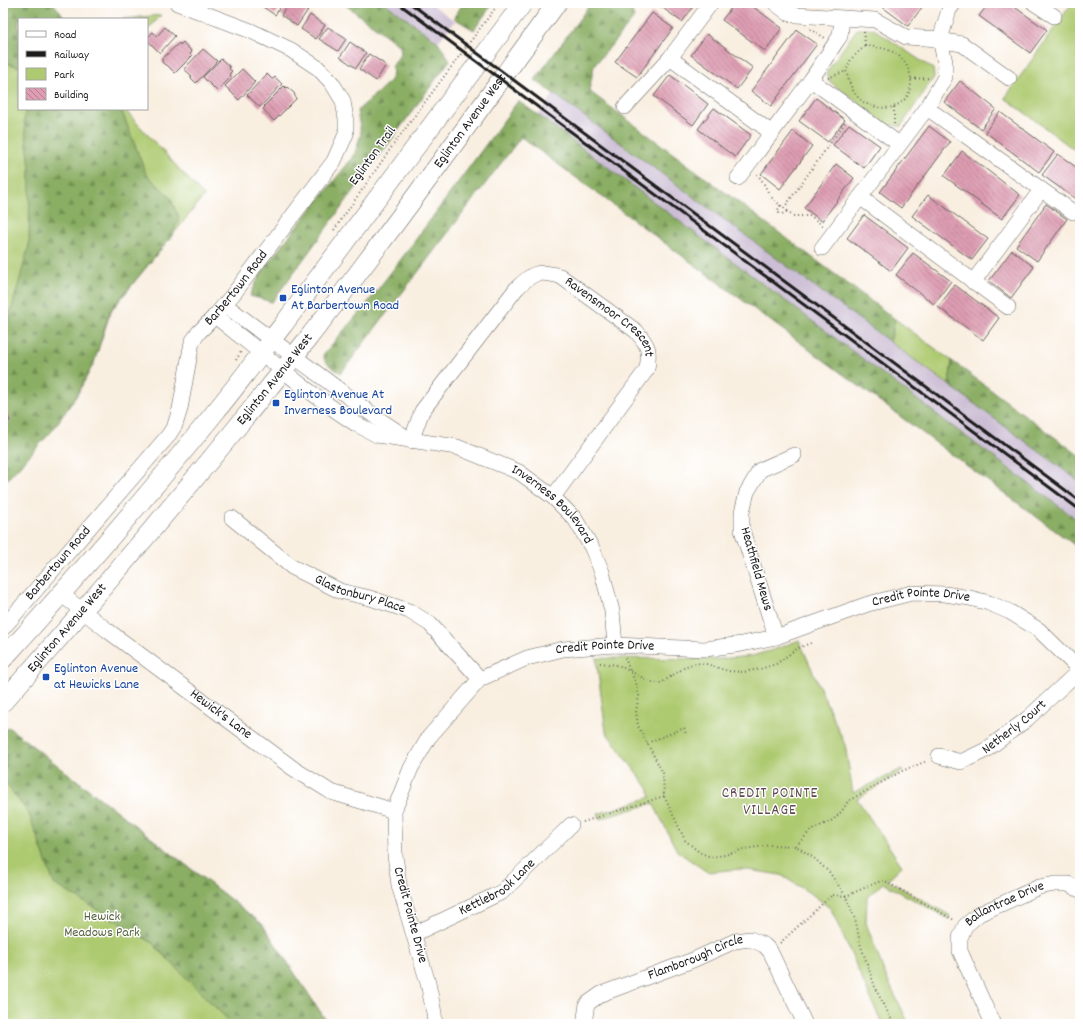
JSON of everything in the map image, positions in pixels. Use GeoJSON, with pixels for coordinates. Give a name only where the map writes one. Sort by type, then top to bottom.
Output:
{"type":"FeatureCollection","features":[{"type":"Feature","properties":{"kind":"main road","name":"Eglinton Avenue West"},"geometry":{"type":"LineString","coordinates":[[3,659],[174,462],[267,346],[523,3]]}},
{"type":"Feature","properties":{"kind":"main road","name":"Eglinton Avenue West"},"geometry":{"type":"LineString","coordinates":[[3,702],[83,612],[228,439],[289,363],[369,258],[557,3]]}},
{"type":"Feature","properties":{"kind":"street","name":"Barbertown Road"},"geometry":{"type":"LineString","coordinates":[[3,628],[175,426],[180,410],[192,342],[199,332],[220,310],[334,161],[346,134],[346,119],[343,100],[332,83],[318,68],[291,50],[251,31],[180,3]]}},
{"type":"Feature","properties":{"kind":"street"},"geometry":{"type":"LineString","coordinates":[[625,107],[670,58],[711,3]]}},
{"type":"Feature","properties":{"kind":"street"},"geometry":{"type":"LineString","coordinates":[[775,3],[788,13],[796,15],[875,20],[906,37],[940,38],[950,42],[962,44],[1009,78]]}},
{"type":"Feature","properties":{"kind":"street"},"geometry":{"type":"LineString","coordinates":[[822,248],[927,108],[945,77],[945,62],[940,38],[949,10],[954,3]]}},
{"type":"Feature","properties":{"kind":"street"},"geometry":{"type":"LineString","coordinates":[[1034,3],[1054,16]]}},
{"type":"Feature","properties":{"kind":"street"},"geometry":{"type":"LineString","coordinates":[[738,178],[811,80],[840,36],[842,19]]}},
{"type":"Feature","properties":{"kind":"street"},"geometry":{"type":"LineString","coordinates":[[670,58],[772,133]]}},
{"type":"Feature","properties":{"kind":"street"},"geometry":{"type":"LineString","coordinates":[[811,80],[899,144]]}},
{"type":"Feature","properties":{"kind":"street"},"geometry":{"type":"LineString","coordinates":[[927,108],[1072,212]]}},
{"type":"Feature","properties":{"kind":"street"},"geometry":{"type":"LineString","coordinates":[[974,282],[1041,190]]}},
{"type":"Feature","properties":{"kind":"street"},"geometry":{"type":"LineString","coordinates":[[860,197],[1008,307]]}},
{"type":"Feature","properties":{"kind":"street","name":"Ravensmoor Crescent"},"geometry":{"type":"LineString","coordinates":[[411,441],[422,411],[516,289],[530,276],[546,272],[560,276],[636,331],[646,343],[649,355],[647,370],[553,497]]}},
{"type":"Feature","properties":{"kind":"street","name":"Inverness Boulevard"},"geometry":{"type":"LineString","coordinates":[[220,310],[289,363],[411,441],[457,447],[485,458],[519,472],[553,497],[574,519],[592,548],[602,572],[612,610],[619,650]]}},
{"type":"Feature","properties":{"kind":"street","name":"Heathfield Mews"},"geometry":{"type":"LineString","coordinates":[[776,637],[742,530],[742,512],[748,492],[760,470],[794,454]]}},
{"type":"Feature","properties":{"kind":"street","name":"Glastonbury Place"},"geometry":{"type":"LineString","coordinates":[[232,518],[292,567],[340,591],[370,598],[409,610],[430,624],[480,679]]}},
{"type":"Feature","properties":{"kind":"street","name":"Credit Pointe Drive"},"geometry":{"type":"LineString","coordinates":[[435,1024],[428,983],[399,885],[395,855],[394,811],[411,768],[429,736],[480,679],[527,658],[563,649],[705,649],[742,644],[776,637],[868,604],[912,593],[945,594],[970,598],[989,603],[1010,612],[1038,630],[1080,670]]}},
{"type":"Feature","properties":{"kind":"street","name":"Hewick's Lane"},"geometry":{"type":"LineString","coordinates":[[61,594],[294,769],[331,792],[394,811]]}},
{"type":"Feature","properties":{"kind":"street","name":"Netherly Court"},"geometry":{"type":"LineString","coordinates":[[939,756],[961,762],[986,750],[1027,719],[1080,670]]}},
{"type":"Feature","properties":{"kind":"street","name":"Kettlebrook Lane"},"geometry":{"type":"LineString","coordinates":[[414,934],[502,892],[571,826]]}},
{"type":"Feature","properties":{"kind":"street","name":"Ballantrae Drive"},"geometry":{"type":"LineString","coordinates":[[993,1024],[960,951],[960,938],[965,926],[979,914],[1040,887],[1055,884],[1068,884],[1080,890]]}},
{"type":"Feature","properties":{"kind":"street","name":"Flamborough Circle"},"geometry":{"type":"LineString","coordinates":[[584,1024],[587,1004],[600,994],[687,963],[735,941],[750,939],[764,945],[770,952],[805,1024]]}},
{"type":"Feature","properties":{"kind":"path","name":"Eglinton Trail"},"geometry":{"type":"LineString","coordinates":[[330,235],[396,141],[499,3]]}},
{"type":"Feature","properties":{"kind":"path"},"geometry":{"type":"LineString","coordinates":[[796,15],[805,26],[834,45]]}},
{"type":"Feature","properties":{"kind":"path"},"geometry":{"type":"LineString","coordinates":[[864,46],[877,46],[886,49],[897,54],[907,64],[911,79],[911,88],[905,98],[894,107],[876,107],[862,101],[849,83],[846,71],[851,59],[864,46]]}},
{"type":"Feature","properties":{"kind":"path"},"geometry":{"type":"LineString","coordinates":[[784,208],[854,111]]}},
{"type":"Feature","properties":{"kind":"path"},"geometry":{"type":"LineString","coordinates":[[749,164],[763,182],[770,196],[780,205],[794,216],[811,216],[833,234]]}},
{"type":"Feature","properties":{"kind":"path"},"geometry":{"type":"LineString","coordinates":[[780,205],[778,210],[779,213],[782,214],[788,211]]}},
{"type":"Feature","properties":{"kind":"path"},"geometry":{"type":"LineString","coordinates":[[600,663],[618,665],[649,681],[661,683],[687,666],[696,663],[706,664],[728,671],[743,672],[760,669],[776,664],[798,648],[811,643]]}},
{"type":"Feature","properties":{"kind":"path"},"geometry":{"type":"LineString","coordinates":[[619,650],[636,683],[639,696],[636,711],[638,726],[663,773],[664,796],[685,840],[699,852],[711,857],[725,855],[744,849],[771,845],[796,846],[815,859],[829,872],[846,896],[856,922],[860,943],[876,990],[894,1024]]}},
{"type":"Feature","properties":{"kind":"path"},"geometry":{"type":"LineString","coordinates":[[647,743],[684,727],[686,734]]}},
{"type":"Feature","properties":{"kind":"path"},"geometry":{"type":"LineString","coordinates":[[796,846],[811,830],[833,820],[842,811],[848,801],[902,771],[939,756]]}},
{"type":"Feature","properties":{"kind":"path"},"geometry":{"type":"LineString","coordinates":[[571,826],[664,796]]}},
{"type":"Feature","properties":{"kind":"path"},"geometry":{"type":"LineString","coordinates":[[770,952],[832,895],[846,896],[878,882],[885,881],[965,926]]}},
{"type":"Feature","properties":{"kind":"shaded area"},"geometry":{"type":"Polygon","coordinates":[[[385,3],[430,3],[455,21],[438,42],[385,3]]]}},
{"type":"Feature","properties":{"kind":"shaded area"},"geometry":{"type":"Polygon","coordinates":[[[554,94],[1080,482],[1080,522],[538,115],[554,94]]]}},
{"type":"Feature","properties":{"kind":"green space"},"geometry":{"type":"Polygon","coordinates":[[[14,3],[53,3],[65,18],[18,18],[18,67],[3,62],[3,8],[14,3]]]}},
{"type":"Feature","properties":{"kind":"green space"},"geometry":{"type":"Polygon","coordinates":[[[343,3],[385,3],[438,42],[450,60],[272,302],[250,296],[262,270],[354,156],[361,134],[357,111],[388,83],[393,75],[392,67],[401,53],[400,46],[343,3]]]}},
{"type":"Feature","properties":{"kind":"green space"},"geometry":{"type":"Polygon","coordinates":[[[463,3],[493,3],[474,30],[454,18],[463,3]]]}},
{"type":"Feature","properties":{"kind":"green space"},"geometry":{"type":"Polygon","coordinates":[[[591,3],[630,3],[634,18],[594,66],[589,91],[895,319],[890,342],[535,80],[591,3]]]}},
{"type":"Feature","properties":{"kind":"green space"},"geometry":{"type":"Polygon","coordinates":[[[1072,3],[1080,3],[1080,154],[1005,98],[1072,3]]]}},
{"type":"Feature","properties":{"kind":"green space"},"geometry":{"type":"Polygon","coordinates":[[[161,15],[148,30],[148,18],[131,18],[161,15]]]}},
{"type":"Feature","properties":{"kind":"green space"},"geometry":{"type":"Polygon","coordinates":[[[857,29],[874,29],[933,69],[934,77],[901,126],[888,125],[829,81],[827,71],[857,29]]]}},
{"type":"Feature","properties":{"kind":"green space"},"geometry":{"type":"Polygon","coordinates":[[[18,43],[18,110],[125,110],[204,196],[111,311],[93,365],[34,438],[3,386],[3,51],[18,43]]]}},
{"type":"Feature","properties":{"kind":"green space"},"geometry":{"type":"Polygon","coordinates":[[[518,101],[1080,522],[1080,549],[521,137],[341,373],[330,366],[323,355],[369,301],[518,101]]]}},
{"type":"Feature","properties":{"kind":"green space"},"geometry":{"type":"Polygon","coordinates":[[[26,110],[121,110],[146,174],[170,197],[179,218],[171,237],[110,311],[94,363],[77,395],[52,431],[3,484],[3,334],[9,319],[29,245],[30,166],[24,122],[26,110]]]}},
{"type":"Feature","properties":{"kind":"green space"},"geometry":{"type":"Polygon","coordinates":[[[895,319],[952,361],[949,385],[890,342],[895,319]]]}},
{"type":"Feature","properties":{"kind":"green space"},"geometry":{"type":"Polygon","coordinates":[[[952,361],[1080,456],[1080,482],[949,385],[952,361]]]}},
{"type":"Feature","properties":{"kind":"green space"},"geometry":{"type":"Polygon","coordinates":[[[799,640],[845,745],[853,793],[902,769],[903,771],[857,799],[902,866],[887,880],[951,916],[949,919],[883,883],[867,897],[866,923],[886,977],[909,1024],[882,1024],[831,909],[816,897],[781,875],[741,869],[707,872],[677,851],[653,803],[600,819],[598,814],[651,797],[648,788],[606,732],[596,658],[718,659],[752,656],[799,640]]]}},
{"type":"Feature","properties":{"kind":"green space","name":"Hewick Meadows Park"},"geometry":{"type":"Polygon","coordinates":[[[8,727],[262,924],[325,1019],[325,1024],[3,1024],[3,732],[8,727]]]}},
{"type":"Feature","properties":{"kind":"green space"},"geometry":{"type":"Polygon","coordinates":[[[8,727],[262,924],[325,1019],[325,1024],[232,1024],[151,942],[54,884],[29,814],[3,780],[3,767],[7,757],[3,746],[3,732],[8,727]]]}},
{"type":"Feature","properties":{"kind":"building"},"geometry":{"type":"Polygon","coordinates":[[[261,3],[283,3],[275,15],[260,5],[261,3]]]}},
{"type":"Feature","properties":{"kind":"building"},"geometry":{"type":"Polygon","coordinates":[[[289,3],[297,3],[308,10],[297,26],[281,15],[289,3]]]}},
{"type":"Feature","properties":{"kind":"building"},"geometry":{"type":"Polygon","coordinates":[[[663,3],[696,3],[682,22],[660,6],[663,3]]]}},
{"type":"Feature","properties":{"kind":"building"},"geometry":{"type":"Polygon","coordinates":[[[735,3],[748,3],[782,28],[765,51],[722,20],[735,3]]]}},
{"type":"Feature","properties":{"kind":"building"},"geometry":{"type":"Polygon","coordinates":[[[877,3],[919,3],[923,6],[908,26],[877,3]]]}},
{"type":"Feature","properties":{"kind":"building"},"geometry":{"type":"Polygon","coordinates":[[[989,3],[1009,3],[1047,30],[1030,53],[979,16],[989,3]]]}},
{"type":"Feature","properties":{"kind":"building"},"geometry":{"type":"Polygon","coordinates":[[[652,13],[673,28],[637,77],[615,62],[652,13]]]}},
{"type":"Feature","properties":{"kind":"building"},"geometry":{"type":"Polygon","coordinates":[[[310,15],[325,25],[316,39],[301,29],[310,15]]]}},
{"type":"Feature","properties":{"kind":"building"},"geometry":{"type":"Polygon","coordinates":[[[165,27],[175,36],[160,53],[148,41],[148,37],[153,32],[157,36],[165,27]]]}},
{"type":"Feature","properties":{"kind":"building"},"geometry":{"type":"Polygon","coordinates":[[[328,27],[346,39],[338,51],[319,39],[328,27]]]}},
{"type":"Feature","properties":{"kind":"building"},"geometry":{"type":"Polygon","coordinates":[[[797,30],[817,44],[771,106],[751,91],[797,30]]]}},
{"type":"Feature","properties":{"kind":"building"},"geometry":{"type":"Polygon","coordinates":[[[707,34],[753,68],[737,89],[691,55],[707,34]]]}},
{"type":"Feature","properties":{"kind":"building"},"geometry":{"type":"Polygon","coordinates":[[[183,42],[192,52],[190,54],[192,56],[175,73],[162,62],[162,59],[179,43],[180,45],[183,42]]]}},
{"type":"Feature","properties":{"kind":"building"},"geometry":{"type":"Polygon","coordinates":[[[350,42],[366,53],[356,68],[340,57],[350,42]]]}},
{"type":"Feature","properties":{"kind":"building"},"geometry":{"type":"Polygon","coordinates":[[[203,49],[217,61],[196,83],[190,77],[192,76],[184,69],[203,49]]]}},
{"type":"Feature","properties":{"kind":"building"},"geometry":{"type":"Polygon","coordinates":[[[369,54],[386,65],[376,81],[359,69],[369,54]]]}},
{"type":"Feature","properties":{"kind":"building"},"geometry":{"type":"Polygon","coordinates":[[[221,59],[230,67],[229,69],[232,71],[230,73],[231,77],[217,91],[203,77],[221,59]]]}},
{"type":"Feature","properties":{"kind":"building"},"geometry":{"type":"Polygon","coordinates":[[[242,69],[255,82],[239,100],[225,86],[242,69]]]}},
{"type":"Feature","properties":{"kind":"building"},"geometry":{"type":"Polygon","coordinates":[[[267,74],[272,79],[275,77],[282,84],[260,107],[247,95],[267,74]]]}},
{"type":"Feature","properties":{"kind":"building"},"geometry":{"type":"Polygon","coordinates":[[[670,75],[708,104],[693,125],[654,96],[670,75]]]}},
{"type":"Feature","properties":{"kind":"building"},"geometry":{"type":"Polygon","coordinates":[[[960,81],[996,109],[981,129],[944,102],[960,81]]]}},
{"type":"Feature","properties":{"kind":"building"},"geometry":{"type":"Polygon","coordinates":[[[284,86],[294,93],[296,99],[274,121],[263,109],[265,107],[264,106],[284,86]]]}},
{"type":"Feature","properties":{"kind":"building"},"geometry":{"type":"Polygon","coordinates":[[[816,98],[845,120],[828,142],[799,121],[816,98]]]}},
{"type":"Feature","properties":{"kind":"building"},"geometry":{"type":"Polygon","coordinates":[[[714,108],[751,135],[735,157],[698,129],[714,108]]]}},
{"type":"Feature","properties":{"kind":"building"},"geometry":{"type":"Polygon","coordinates":[[[1000,112],[1054,152],[1039,172],[985,132],[1000,112]]]}},
{"type":"Feature","properties":{"kind":"building"},"geometry":{"type":"Polygon","coordinates":[[[849,124],[880,146],[864,168],[833,145],[849,124]]]}},
{"type":"Feature","properties":{"kind":"building"},"geometry":{"type":"Polygon","coordinates":[[[929,126],[950,142],[901,208],[880,192],[929,126]]]}},
{"type":"Feature","properties":{"kind":"building"},"geometry":{"type":"Polygon","coordinates":[[[793,131],[812,146],[780,189],[761,174],[793,131]]]}},
{"type":"Feature","properties":{"kind":"building"},"geometry":{"type":"Polygon","coordinates":[[[962,151],[1020,195],[1002,219],[944,176],[962,151]]]}},
{"type":"Feature","properties":{"kind":"building"},"geometry":{"type":"Polygon","coordinates":[[[1058,154],[1080,170],[1080,202],[1042,175],[1058,154]]]}},
{"type":"Feature","properties":{"kind":"building"},"geometry":{"type":"Polygon","coordinates":[[[836,164],[854,178],[822,221],[804,208],[836,164]]]}},
{"type":"Feature","properties":{"kind":"building"},"geometry":{"type":"Polygon","coordinates":[[[928,195],[988,239],[972,260],[912,216],[928,195]]]}},
{"type":"Feature","properties":{"kind":"building"},"geometry":{"type":"Polygon","coordinates":[[[1046,204],[1067,219],[1037,261],[1016,246],[1046,204]]]}},
{"type":"Feature","properties":{"kind":"building"},"geometry":{"type":"Polygon","coordinates":[[[864,215],[908,248],[891,271],[847,238],[864,215]]]}},
{"type":"Feature","properties":{"kind":"building"},"geometry":{"type":"Polygon","coordinates":[[[1012,250],[1034,267],[1011,298],[989,281],[1012,250]]]}},
{"type":"Feature","properties":{"kind":"building"},"geometry":{"type":"Polygon","coordinates":[[[913,253],[951,281],[934,304],[896,275],[913,253]]]}},
{"type":"Feature","properties":{"kind":"building"},"geometry":{"type":"Polygon","coordinates":[[[955,285],[999,318],[983,340],[938,307],[955,285]]]}},
{"type":"Feature","properties":{"kind":"building"},"geometry":{"type":"Polygon","coordinates":[[[3,401],[10,421],[3,424],[3,401]]]}},
{"type":"Feature","properties":{"kind":"railway"},"geometry":{"type":"LineString","coordinates":[[398,3],[1080,510]]}},
{"type":"Feature","properties":{"kind":"railway"},"geometry":{"type":"LineString","coordinates":[[410,3],[1080,501]]}},
{"type":"Feature","properties":{"kind":"place","name":"Eglinton Avenue At Barbertown Road"},"geometry":{"type":"Point","coordinates":[283,298]}},
{"type":"Feature","properties":{"kind":"place","name":"Eglinton Avenue At Inverness Boulevard"},"geometry":{"type":"Point","coordinates":[276,403]}},
{"type":"Feature","properties":{"kind":"place","name":"Eglinton Avenue at Hewicks Lane"},"geometry":{"type":"Point","coordinates":[46,677]}},
{"type":"Feature","properties":{"kind":"district","name":"CREDIT POINTE VILLAGE"},"geometry":{"type":"Point","coordinates":[770,802]}}]}
